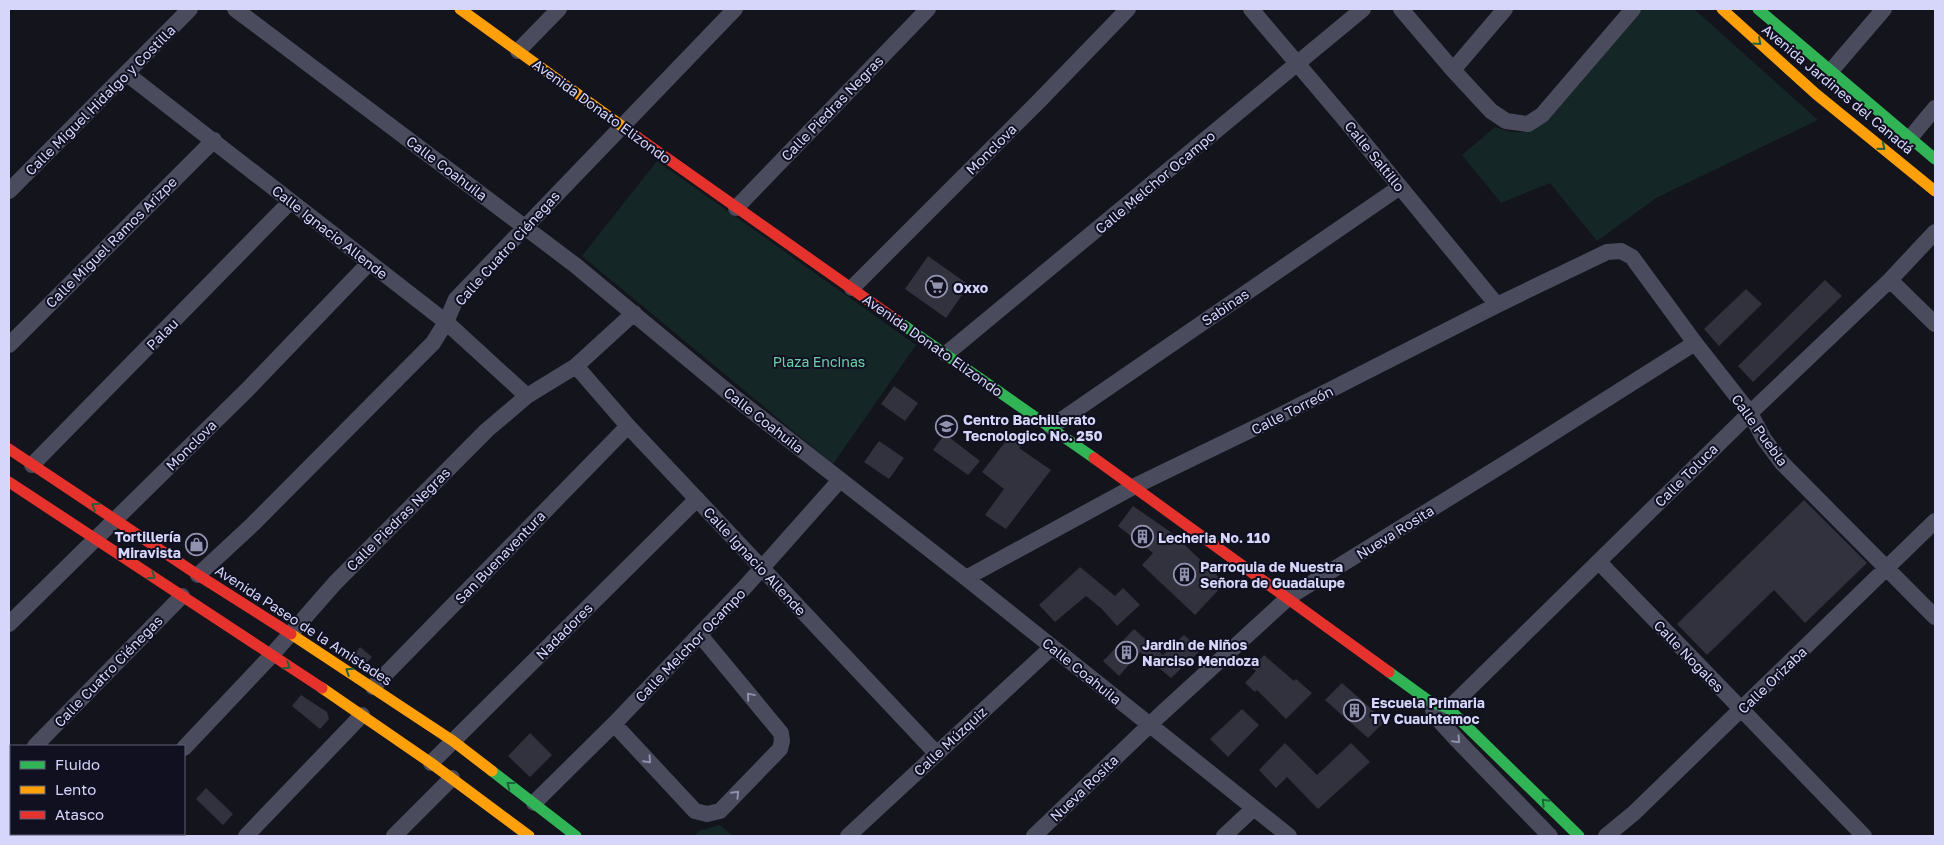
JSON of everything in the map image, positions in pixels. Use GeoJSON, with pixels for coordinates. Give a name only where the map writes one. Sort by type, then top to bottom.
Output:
{"type":"FeatureCollection","features":[{"type":"Feature","properties":{"kind":"street","name":"Calle Miguel Hidalgo y Costilla"},"geometry":{"type":"LineString","coordinates":[[9,191],[190,9]]}},
{"type":"Feature","properties":{"kind":"street","name":"Calle Coahuila"},"geometry":{"type":"LineString","coordinates":[[235,9],[525,226],[634,313],[729,393],[966,578],[1290,836]]}},
{"type":"Feature","properties":{"kind":"street","name":"Avenida Donato Elizondo"},"geometry":{"type":"LineString","coordinates":[[460,9],[736,208],[1135,486],[1429,701],[1579,836]]}},
{"type":"Feature","properties":{"kind":"street"},"geometry":{"type":"LineString","coordinates":[[518,51],[559,9]]}},
{"type":"Feature","properties":{"kind":"street","name":"Calle Cuatro Ciénegas"},"geometry":{"type":"LineString","coordinates":[[198,575],[253,524],[432,343],[446,322],[456,299],[735,9]]}},
{"type":"Feature","properties":{"kind":"street","name":"Calle Piedras Negras"},"geometry":{"type":"LineString","coordinates":[[736,208],[928,9]]}},
{"type":"Feature","properties":{"kind":"street","name":"Monclova"},"geometry":{"type":"LineString","coordinates":[[852,288],[1128,9]]}},
{"type":"Feature","properties":{"kind":"street","name":"Calle Saltillo"},"geometry":{"type":"LineString","coordinates":[[1251,9],[1497,305]]}},
{"type":"Feature","properties":{"kind":"street","name":"Calle Melchor Ocampo"},"geometry":{"type":"LineString","coordinates":[[946,354],[1363,9]]}},
{"type":"Feature","properties":{"kind":"street"},"geometry":{"type":"LineString","coordinates":[[1401,9],[1453,70],[1491,110],[1506,121],[1528,124],[1542,115],[1633,9]]}},
{"type":"Feature","properties":{"kind":"street"},"geometry":{"type":"LineString","coordinates":[[1453,70],[1505,9]]}},
{"type":"Feature","properties":{"kind":"street","name":"Avenida Jardines del Canadá"},"geometry":{"type":"LineString","coordinates":[[1722,9],[1816,94],[1935,191]]}},
{"type":"Feature","properties":{"kind":"street"},"geometry":{"type":"LineString","coordinates":[[1744,30],[1759,9]]}},
{"type":"Feature","properties":{"kind":"street","name":"Avenida Jardines del Canadá"},"geometry":{"type":"LineString","coordinates":[[1759,9],[1830,72],[1935,158]]}},
{"type":"Feature","properties":{"kind":"street"},"geometry":{"type":"LineString","coordinates":[[1830,72],[1884,9]]}},
{"type":"Feature","properties":{"kind":"street","name":"Calle Ignacio Allende"},"geometry":{"type":"LineString","coordinates":[[127,74],[446,322],[527,396]]}},
{"type":"Feature","properties":{"kind":"street"},"geometry":{"type":"LineString","coordinates":[[1910,138],[1935,108]]}},
{"type":"Feature","properties":{"kind":"street","name":"Calle Miguel Ramos Arizpe"},"geometry":{"type":"LineString","coordinates":[[9,345],[214,140]]}},
{"type":"Feature","properties":{"kind":"street","name":"Sabinas"},"geometry":{"type":"LineString","coordinates":[[1051,427],[1400,187]]}},
{"type":"Feature","properties":{"kind":"street","name":"Palau"},"geometry":{"type":"LineString","coordinates":[[32,464],[290,202]]}},
{"type":"Feature","properties":{"kind":"street","name":"Calle Toluca"},"geometry":{"type":"LineString","coordinates":[[1443,714],[1750,413],[1890,280],[1935,232]]}},
{"type":"Feature","properties":{"kind":"street","name":"Calle Torreón"},"geometry":{"type":"LineString","coordinates":[[966,578],[1135,486],[1271,420],[1497,305],[1607,252],[1621,251]]}},
{"type":"Feature","properties":{"kind":"street","name":"Calle Puebla"},"geometry":{"type":"LineString","coordinates":[[1621,251],[1632,257],[1695,343],[1750,413],[1764,439],[1782,463],[1935,617]]}},
{"type":"Feature","properties":{"kind":"street","name":"Monclova"},"geometry":{"type":"LineString","coordinates":[[9,624],[248,388],[370,263]]}},
{"type":"Feature","properties":{"kind":"street"},"geometry":{"type":"LineString","coordinates":[[1890,280],[1935,324]]}},
{"type":"Feature","properties":{"kind":"street","name":"Calle Piedras Negras"},"geometry":{"type":"LineString","coordinates":[[185,747],[272,656],[335,582],[487,430],[527,396],[576,366],[634,313]]}},
{"type":"Feature","properties":{"kind":"street","name":"Nueva Rosita"},"geometry":{"type":"LineString","coordinates":[[1034,836],[1150,725],[1289,598],[1512,460],[1695,343]]}},
{"type":"Feature","properties":{"kind":"street","name":"Calle Ignacio Allende"},"geometry":{"type":"LineString","coordinates":[[576,366],[628,426],[936,753]]}},
{"type":"Feature","properties":{"kind":"street","name":"San Buenaventura"},"geometry":{"type":"LineString","coordinates":[[373,687],[628,426]]}},
{"type":"Feature","properties":{"kind":"street","name":"Avenida Paseo de la Amistades"},"geometry":{"type":"LineString","coordinates":[[9,449],[453,741],[576,836]]}},
{"type":"Feature","properties":{"kind":"street","name":"Calle Melchor Ocampo"},"geometry":{"type":"LineString","coordinates":[[534,803],[700,635],[840,480]]}},
{"type":"Feature","properties":{"kind":"street"},"geometry":{"type":"LineString","coordinates":[[10,484],[362,715],[431,762],[529,836]]}},
{"type":"Feature","properties":{"kind":"street","name":"Nadadores"},"geometry":{"type":"LineString","coordinates":[[431,762],[697,499]]}},
{"type":"Feature","properties":{"kind":"street","name":"Calle Orizaba"},"geometry":{"type":"LineString","coordinates":[[1606,836],[1634,813],[1935,521]]}},
{"type":"Feature","properties":{"kind":"street","name":"Calle Nogales"},"geometry":{"type":"LineString","coordinates":[[1599,562],[1864,836]]}},
{"type":"Feature","properties":{"kind":"street","name":"Calle Cuatro Ciénegas"},"geometry":{"type":"LineString","coordinates":[[36,745],[182,596]]}},
{"type":"Feature","properties":{"kind":"street"},"geometry":{"type":"LineString","coordinates":[[614,724],[695,810],[707,814],[720,811],[780,749],[781,733],[700,635]]}},
{"type":"Feature","properties":{"kind":"street","name":"Calle Múzquiz"},"geometry":{"type":"LineString","coordinates":[[848,836],[1052,647]]}},
{"type":"Feature","properties":{"kind":"street","name":"Avenida Donato Elizondo"},"geometry":{"type":"LineString","coordinates":[[1443,714],[1550,836]]}},
{"type":"Feature","properties":{"kind":"street"},"geometry":{"type":"LineString","coordinates":[[246,836],[362,715]]}},
{"type":"Feature","properties":{"kind":"street"},"geometry":{"type":"LineString","coordinates":[[394,836],[452,778]]}},
{"type":"Feature","properties":{"kind":"street"},"geometry":{"type":"LineString","coordinates":[[1224,836],[1254,808]]}},
{"type":"Feature","properties":{"kind":"green space"},"geometry":{"type":"Polygon","coordinates":[[[1643,9],[1694,9],[1818,120],[1656,198],[1597,241],[1550,183],[1501,203],[1462,155],[1495,127],[1508,131],[1523,132],[1540,125],[1643,9]]]}},
{"type":"Feature","properties":{"kind":"green space","name":"Plaza Encinas"},"geometry":{"type":"Polygon","coordinates":[[[657,161],[916,345],[833,464],[582,256],[657,161]]]}},
{"type":"Feature","properties":{"kind":"green space"},"geometry":{"type":"Polygon","coordinates":[[[720,825],[733,836],[694,836],[699,831],[720,825]]]}},
{"type":"Feature","properties":{"kind":"building","name":"Oxxo"},"geometry":{"type":"Polygon","coordinates":[[[928,256],[969,285],[946,318],[905,289],[928,256]]]}},
{"type":"Feature","properties":{"kind":"building"},"geometry":{"type":"Polygon","coordinates":[[[1825,280],[1842,296],[1753,382],[1738,366],[1825,280]]]}},
{"type":"Feature","properties":{"kind":"building"},"geometry":{"type":"Polygon","coordinates":[[[1746,289],[1762,304],[1719,346],[1704,329],[1746,289]]]}},
{"type":"Feature","properties":{"kind":"building"},"geometry":{"type":"Polygon","coordinates":[[[894,386],[918,403],[905,421],[881,404],[894,386]]]}},
{"type":"Feature","properties":{"kind":"building"},"geometry":{"type":"Polygon","coordinates":[[[945,434],[980,461],[968,475],[933,450],[945,434]]]}},
{"type":"Feature","properties":{"kind":"building"},"geometry":{"type":"Polygon","coordinates":[[[1009,437],[1021,446],[1019,448],[1051,470],[1006,529],[985,515],[1004,489],[982,472],[1009,437]]]}},
{"type":"Feature","properties":{"kind":"building"},"geometry":{"type":"Polygon","coordinates":[[[879,441],[904,458],[889,479],[864,462],[879,441]]]}},
{"type":"Feature","properties":{"kind":"building"},"geometry":{"type":"Polygon","coordinates":[[[1804,500],[1867,563],[1805,623],[1774,590],[1707,655],[1677,624],[1804,500]]]}},
{"type":"Feature","properties":{"kind":"building","name":"Parroquia de Nuestra Señora de Guadalupe"},"geometry":{"type":"Polygon","coordinates":[[[1133,506],[1172,533],[1225,583],[1195,615],[1142,565],[1153,553],[1118,526],[1133,506]]]}},
{"type":"Feature","properties":{"kind":"building"},"geometry":{"type":"Polygon","coordinates":[[[1080,567],[1115,596],[1123,588],[1140,605],[1117,626],[1102,609],[1086,596],[1055,622],[1039,605],[1080,567]]]}},
{"type":"Feature","properties":{"kind":"building"},"geometry":{"type":"Polygon","coordinates":[[[1134,629],[1163,655],[1184,635],[1201,650],[1171,678],[1140,652],[1119,676],[1103,661],[1134,629]]]}},
{"type":"Feature","properties":{"kind":"building"},"geometry":{"type":"Polygon","coordinates":[[[360,647],[372,657],[364,665],[352,657],[360,647]]]}},
{"type":"Feature","properties":{"kind":"building"},"geometry":{"type":"Polygon","coordinates":[[[1264,655],[1294,681],[1296,679],[1312,693],[1286,719],[1257,690],[1255,692],[1245,683],[1256,671],[1252,668],[1264,655]]]}},
{"type":"Feature","properties":{"kind":"building","name":"Escuela Primaria TV Cuauhtemoc"},"geometry":{"type":"Polygon","coordinates":[[[1342,683],[1385,721],[1368,738],[1325,700],[1342,683]]]}},
{"type":"Feature","properties":{"kind":"building"},"geometry":{"type":"Polygon","coordinates":[[[301,695],[327,712],[329,719],[320,729],[292,706],[301,695]]]}},
{"type":"Feature","properties":{"kind":"building"},"geometry":{"type":"Polygon","coordinates":[[[1242,709],[1259,725],[1228,757],[1210,739],[1242,709]]]}},
{"type":"Feature","properties":{"kind":"building"},"geometry":{"type":"Polygon","coordinates":[[[530,733],[552,755],[530,777],[508,756],[530,733]]]}},
{"type":"Feature","properties":{"kind":"building"},"geometry":{"type":"Polygon","coordinates":[[[1285,743],[1317,775],[1351,743],[1370,762],[1318,809],[1287,777],[1276,788],[1259,770],[1285,743]]]}},
{"type":"Feature","properties":{"kind":"building"},"geometry":{"type":"Polygon","coordinates":[[[206,788],[233,814],[223,825],[196,799],[206,788]]]}},
{"type":"Feature","properties":{"kind":"traffic: fast"},"geometry":{"type":"LineString","coordinates":[[1758,9],[1935,159]]}},
{"type":"Feature","properties":{"kind":"traffic: fast"},"geometry":{"type":"LineString","coordinates":[[899,322],[1094,458]]}},
{"type":"Feature","properties":{"kind":"traffic: fast"},"geometry":{"type":"LineString","coordinates":[[1389,672],[1429,701],[1448,708],[1579,836]]}},
{"type":"Feature","properties":{"kind":"traffic: fast"},"geometry":{"type":"LineString","coordinates":[[492,771],[576,836]]}},
{"type":"Feature","properties":{"kind":"traffic: slow"},"geometry":{"type":"LineString","coordinates":[[460,9],[637,137]]}},
{"type":"Feature","properties":{"kind":"traffic: slow"},"geometry":{"type":"LineString","coordinates":[[1722,9],[1816,94],[1935,191]]}},
{"type":"Feature","properties":{"kind":"traffic: slow"},"geometry":{"type":"LineString","coordinates":[[291,634],[453,741],[492,771]]}},
{"type":"Feature","properties":{"kind":"traffic: slow"},"geometry":{"type":"LineString","coordinates":[[322,688],[431,763],[529,836]]}},
{"type":"Feature","properties":{"kind":"traffic: jam"},"geometry":{"type":"LineString","coordinates":[[637,137],[899,322]]}},
{"type":"Feature","properties":{"kind":"traffic: jam"},"geometry":{"type":"LineString","coordinates":[[9,449],[198,575],[291,634]]}},
{"type":"Feature","properties":{"kind":"traffic: jam"},"geometry":{"type":"LineString","coordinates":[[1094,458],[1389,672]]}},
{"type":"Feature","properties":{"kind":"traffic: jam"},"geometry":{"type":"LineString","coordinates":[[9,482],[322,688]]}},
{"type":"Feature","properties":{"kind":"place","name":"Oxxo"},"geometry":{"type":"Point","coordinates":[937,287]}},
{"type":"Feature","properties":{"kind":"place","name":"Centro Bachillerato Tecnologico No. 250"},"geometry":{"type":"Point","coordinates":[947,427]}},
{"type":"Feature","properties":{"kind":"place","name":"Lecheria No. 110"},"geometry":{"type":"Point","coordinates":[1142,537]}},
{"type":"Feature","properties":{"kind":"place","name":"Tortillería Miravista"},"geometry":{"type":"Point","coordinates":[197,544]}},
{"type":"Feature","properties":{"kind":"place","name":"Parroquia de Nuestra Señora de Guadalupe"},"geometry":{"type":"Point","coordinates":[1184,574]}},
{"type":"Feature","properties":{"kind":"place","name":"Jardin de Niños Narciso Mendoza"},"geometry":{"type":"Point","coordinates":[1126,652]}},
{"type":"Feature","properties":{"kind":"place","name":"Escuela Primaria TV Cuauhtemoc"},"geometry":{"type":"Point","coordinates":[1355,710]}}]}
